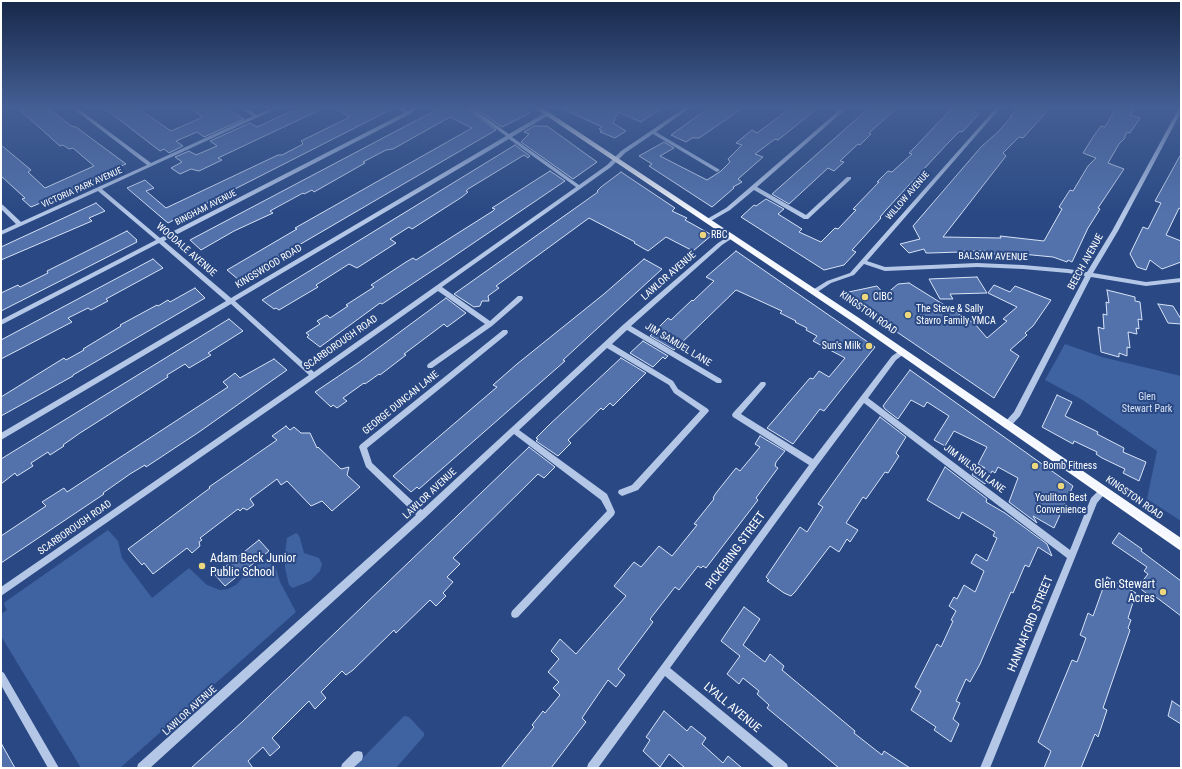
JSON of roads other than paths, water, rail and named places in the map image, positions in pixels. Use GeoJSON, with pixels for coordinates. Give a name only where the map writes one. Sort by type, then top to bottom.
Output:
{"type":"FeatureCollection","features":[{"type":"Feature","properties":{"kind":"main road","name":"KINGSTON ROAD"},"geometry":{"type":"LineString","coordinates":[[591,143],[814,291],[1181,545]]}},
{"type":"Feature","properties":{"kind":"street"},"geometry":{"type":"LineString","coordinates":[[121,143],[151,165]]}},
{"type":"Feature","properties":{"kind":"street","name":"VICTORIA PARK AVENUE"},"geometry":{"type":"LineString","coordinates":[[1,233],[198,143]]}},
{"type":"Feature","properties":{"kind":"street","name":"BINGHAM AVENUE"},"geometry":{"type":"LineString","coordinates":[[1,324],[346,143]]}},
{"type":"Feature","properties":{"kind":"street","name":"KINGSWOOD ROAD"},"geometry":{"type":"LineString","coordinates":[[1,437],[496,143]]}},
{"type":"Feature","properties":{"kind":"street"},"geometry":{"type":"LineString","coordinates":[[520,143],[580,187]]}},
{"type":"Feature","properties":{"kind":"street","name":"SCARBOROUGH ROAD"},"geometry":{"type":"LineString","coordinates":[[1,592],[313,376],[580,187],[638,143]]}},
{"type":"Feature","properties":{"kind":"street"},"geometry":{"type":"LineString","coordinates":[[671,143],[717,170]]}},
{"type":"Feature","properties":{"kind":"street"},"geometry":{"type":"LineString","coordinates":[[709,220],[728,209],[804,143]]}},
{"type":"Feature","properties":{"kind":"street","name":"WILLOW AVENUE"},"geometry":{"type":"LineString","coordinates":[[863,262],[968,143]]}},
{"type":"Feature","properties":{"kind":"street","name":"BEECH AVENUE"},"geometry":{"type":"LineString","coordinates":[[1006,425],[1016,414],[1089,274],[1115,231],[1162,143]]}},
{"type":"Feature","properties":{"kind":"street"},"geometry":{"type":"LineString","coordinates":[[753,187],[806,218],[849,178]]}},
{"type":"Feature","properties":{"kind":"street","name":"WOODALE AVENUE"},"geometry":{"type":"LineString","coordinates":[[99,189],[230,301],[313,376]]}},
{"type":"Feature","properties":{"kind":"street"},"geometry":{"type":"LineString","coordinates":[[1,206],[20,224]]}},
{"type":"Feature","properties":{"kind":"street","name":"LAWLOR AVENUE"},"geometry":{"type":"LineString","coordinates":[[142,768],[422,515],[626,326],[720,244],[732,236]]}},
{"type":"Feature","properties":{"kind":"street"},"geometry":{"type":"LineString","coordinates":[[814,291],[828,282],[852,274],[863,262]]}},
{"type":"Feature","properties":{"kind":"street","name":"BALSAM AVENUE"},"geometry":{"type":"LineString","coordinates":[[863,262],[885,268],[984,265],[1023,267],[1089,274],[1146,284],[1181,280]]}},
{"type":"Feature","properties":{"kind":"street"},"geometry":{"type":"LineString","coordinates":[[437,288],[490,324]]}},
{"type":"Feature","properties":{"kind":"street"},"geometry":{"type":"LineString","coordinates":[[430,366],[490,324],[520,298]]}},
{"type":"Feature","properties":{"kind":"street","name":"JIM SAMUEL LANE"},"geometry":{"type":"LineString","coordinates":[[626,326],[719,381]]}},
{"type":"Feature","properties":{"kind":"street","name":"GEORGE DUNCAN LANE"},"geometry":{"type":"LineString","coordinates":[[422,515],[369,465],[363,447],[505,332]]}},
{"type":"Feature","properties":{"kind":"street"},"geometry":{"type":"LineString","coordinates":[[607,344],[670,383],[676,391],[705,411],[635,488],[622,492]]}},
{"type":"Feature","properties":{"kind":"street","name":"PICKERING STREET"},"geometry":{"type":"LineString","coordinates":[[592,768],[814,464],[894,358],[902,352]]}},
{"type":"Feature","properties":{"kind":"street"},"geometry":{"type":"LineString","coordinates":[[763,384],[736,415],[814,464]]}},
{"type":"Feature","properties":{"kind":"street","name":"JIM WILSON LANE"},"geometry":{"type":"LineString","coordinates":[[864,398],[1072,557]]}},
{"type":"Feature","properties":{"kind":"street"},"geometry":{"type":"LineString","coordinates":[[514,430],[604,498],[612,512],[515,614]]}},
{"type":"Feature","properties":{"kind":"street","name":"HANNAFORD STREET"},"geometry":{"type":"LineString","coordinates":[[985,768],[1094,501],[1103,491]]}},
{"type":"Feature","properties":{"kind":"street","name":"LYALL AVENUE"},"geometry":{"type":"LineString","coordinates":[[664,669],[783,768]]}},
{"type":"Feature","properties":{"kind":"street"},"geometry":{"type":"LineString","coordinates":[[1,676],[54,768]]}},
{"type":"Feature","properties":{"kind":"street"},"geometry":{"type":"LineString","coordinates":[[346,768],[358,756]]}},
{"type":"Feature","properties":{"kind":"tram line"},"geometry":{"type":"LineString","coordinates":[[588,143],[839,310],[1095,489]]}},
{"type":"Feature","properties":{"kind":"tram line"},"geometry":{"type":"LineString","coordinates":[[1093,488],[1181,549]]}},
{"type":"Feature","properties":{"kind":"place","name":"RBC"},"geometry":{"type":"Point","coordinates":[703,235]}},
{"type":"Feature","properties":{"kind":"place","name":"CIBC"},"geometry":{"type":"Point","coordinates":[865,297]}},
{"type":"Feature","properties":{"kind":"place","name":"The Steve & Sally Stavro Family YMCA"},"geometry":{"type":"Point","coordinates":[908,315]}},
{"type":"Feature","properties":{"kind":"place","name":"Sun's Milk"},"geometry":{"type":"Point","coordinates":[869,346]}},
{"type":"Feature","properties":{"kind":"place","name":"Bomb Fitness"},"geometry":{"type":"Point","coordinates":[1035,466]}},
{"type":"Feature","properties":{"kind":"place","name":"Youliton Best Convenience"},"geometry":{"type":"Point","coordinates":[1061,486]}},
{"type":"Feature","properties":{"kind":"place","name":"Adam Beck Junior Public School"},"geometry":{"type":"Point","coordinates":[202,566]}},
{"type":"Feature","properties":{"kind":"place","name":"Glen Stewart Acres"},"geometry":{"type":"Point","coordinates":[1163,592]}},
{"type":"Feature","properties":{"kind":"park label","name":"Glen Stewart Park"},"geometry":{"type":"Point","coordinates":[1147,402]}}]}
